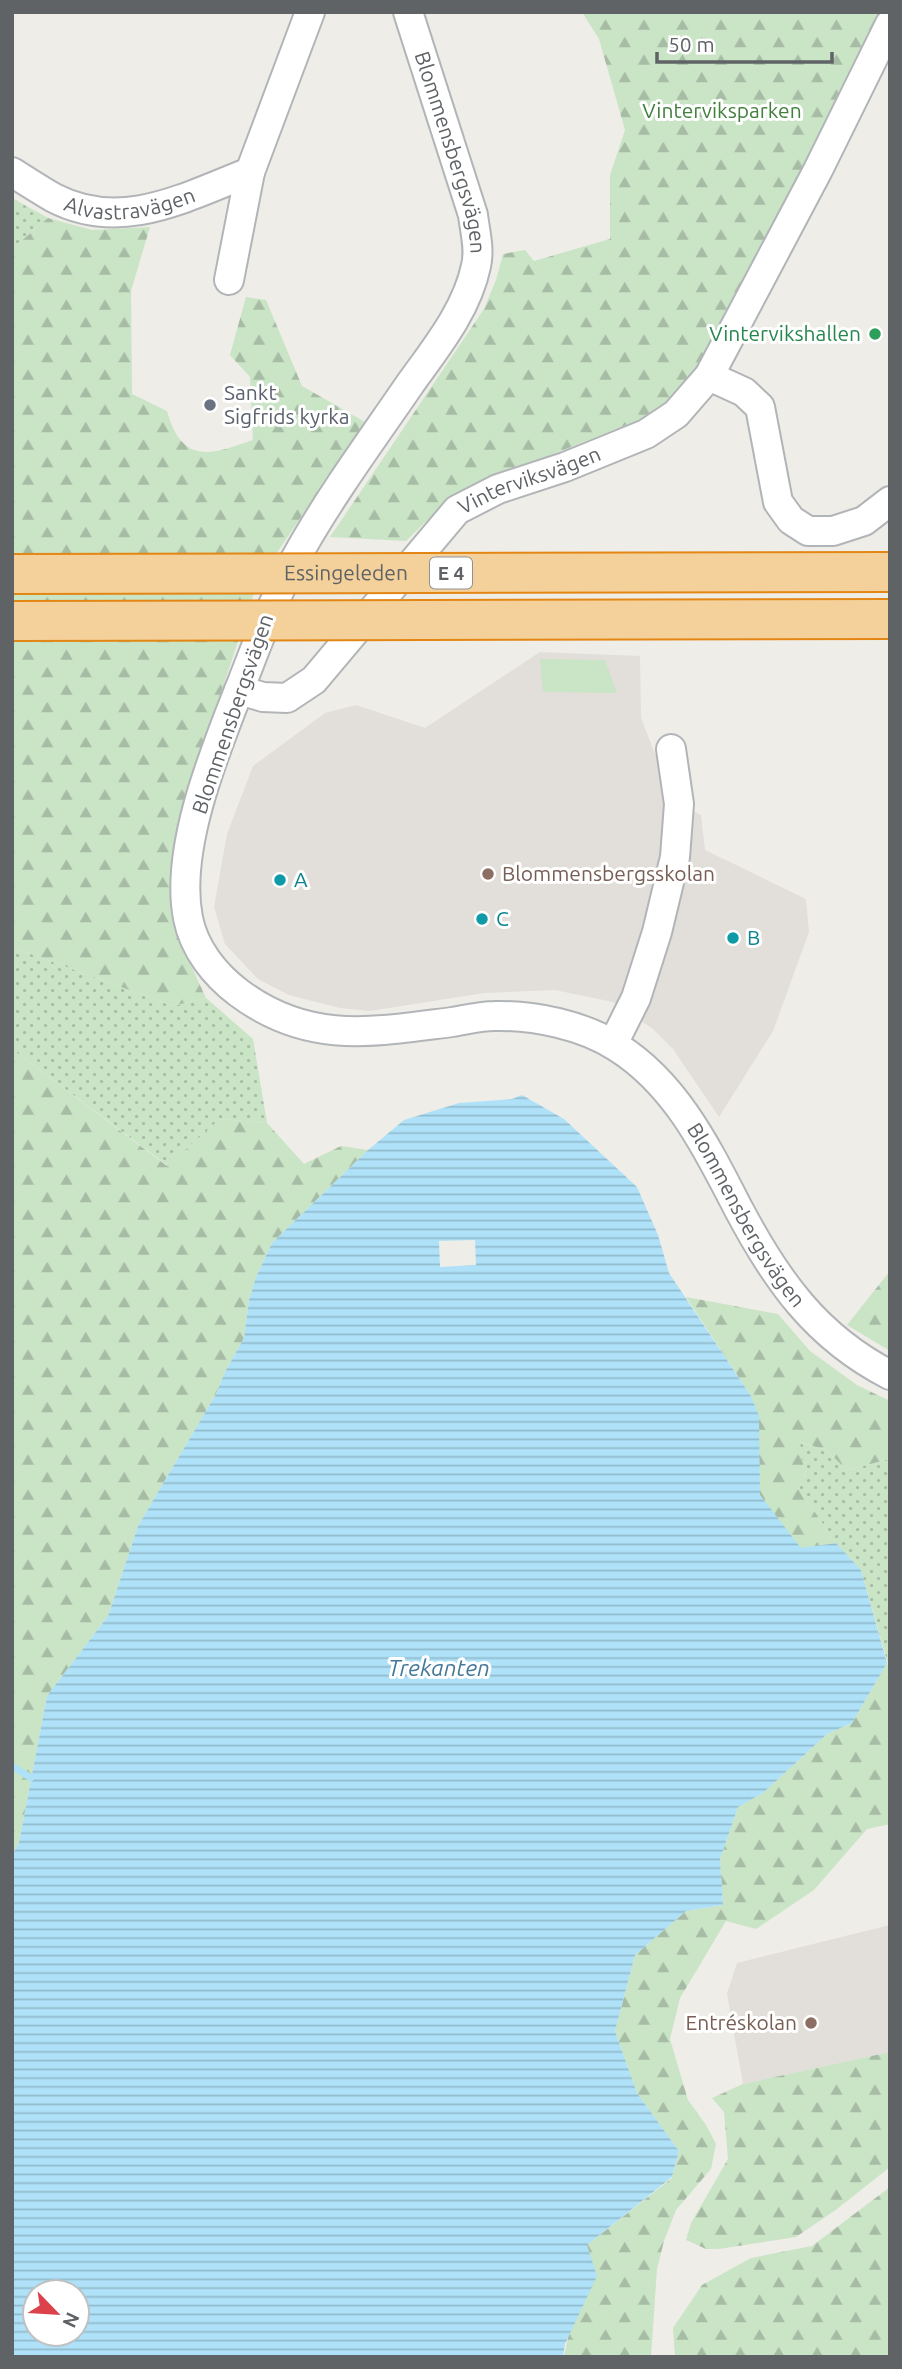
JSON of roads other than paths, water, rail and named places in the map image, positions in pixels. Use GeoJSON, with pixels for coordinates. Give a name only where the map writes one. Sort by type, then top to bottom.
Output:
{"type":"FeatureCollection","features":[{"type":"Feature","properties":{"kind":"highway","name":"Essingeleden"},"geometry":{"type":"LineString","coordinates":[[12,573],[890,572]]}},
{"type":"Feature","properties":{"kind":"highway"},"geometry":{"type":"LineString","coordinates":[[12,621],[890,618]]}},
{"type":"Feature","properties":{"kind":"street"},"geometry":{"type":"LineString","coordinates":[[229,279],[250,172],[310,12]]}},
{"type":"Feature","properties":{"kind":"street","name":"Blommensbergsvägen"},"geometry":{"type":"LineString","coordinates":[[408,12],[473,215],[478,247],[476,267],[464,299],[444,336],[335,494],[301,548],[276,595],[205,786],[190,842],[185,883],[188,919],[197,945],[221,977],[241,994],[265,1009],[297,1022],[334,1032],[369,1033],[494,1016],[538,1019],[580,1030],[613,1044],[636,1060],[678,1105],[701,1136],[758,1243],[807,1314],[837,1343],[864,1362],[890,1375]]}},
{"type":"Feature","properties":{"kind":"street","name":"Vinterviksvägen"},"geometry":{"type":"LineString","coordinates":[[239,690],[263,697],[287,698],[314,680],[457,510],[498,489],[565,467],[646,434],[676,414],[709,376],[818,170],[890,24]]}},
{"type":"Feature","properties":{"kind":"street","name":"Alvastravägen"},"geometry":{"type":"LineString","coordinates":[[12,172],[55,198],[88,210],[112,214],[137,212],[163,205],[250,172]]}},
{"type":"Feature","properties":{"kind":"street"},"geometry":{"type":"LineString","coordinates":[[709,376],[744,392],[760,407],[778,502],[791,520],[808,531],[833,531],[864,521],[890,501]]}},
{"type":"Feature","properties":{"kind":"street"},"geometry":{"type":"LineString","coordinates":[[613,1044],[636,998],[657,932],[675,857],[679,804],[671,750]]}},
{"type":"Feature","properties":{"kind":"water","name":"Trekanten"},"geometry":{"type":"Polygon","coordinates":[[[522,1095],[564,1119],[637,1187],[658,1235],[669,1273],[751,1396],[759,1416],[760,1495],[801,1548],[836,1543],[861,1570],[887,1663],[852,1723],[827,1734],[763,1793],[738,1807],[720,1859],[723,1905],[686,1911],[635,1955],[615,2031],[637,2093],[679,2151],[672,2177],[587,2245],[597,2276],[565,2344],[563,2357],[12,2357],[12,1855],[19,1843],[47,1696],[108,1616],[138,1526],[216,1394],[244,1338],[249,1300],[256,1277],[272,1243],[368,1150],[404,1120],[459,1103],[512,1099],[522,1095]]]}},
{"type":"Feature","properties":{"kind":"waterway"},"geometry":{"type":"LineString","coordinates":[[12,1766],[31,1778]]}},
{"type":"Feature","properties":{"kind":"place","name":"Vintervikshallen"},"geometry":{"type":"Point","coordinates":[875,334]}},
{"type":"Feature","properties":{"kind":"place","name":"Sankt Sigfrids kyrka"},"geometry":{"type":"Point","coordinates":[210,405]}},
{"type":"Feature","properties":{"kind":"place","name":"Blommensbergsskolan"},"geometry":{"type":"Point","coordinates":[488,874]}},
{"type":"Feature","properties":{"kind":"place","name":"A"},"geometry":{"type":"Point","coordinates":[280,880]}},
{"type":"Feature","properties":{"kind":"place","name":"C"},"geometry":{"type":"Point","coordinates":[482,919]}},
{"type":"Feature","properties":{"kind":"place","name":"B"},"geometry":{"type":"Point","coordinates":[733,938]}},
{"type":"Feature","properties":{"kind":"place","name":"Entréskolan"},"geometry":{"type":"Point","coordinates":[811,2023]}},
{"type":"Feature","properties":{"kind":"park label","name":"Vinterviksparken"},"geometry":{"type":"Point","coordinates":[722,111]}}]}
